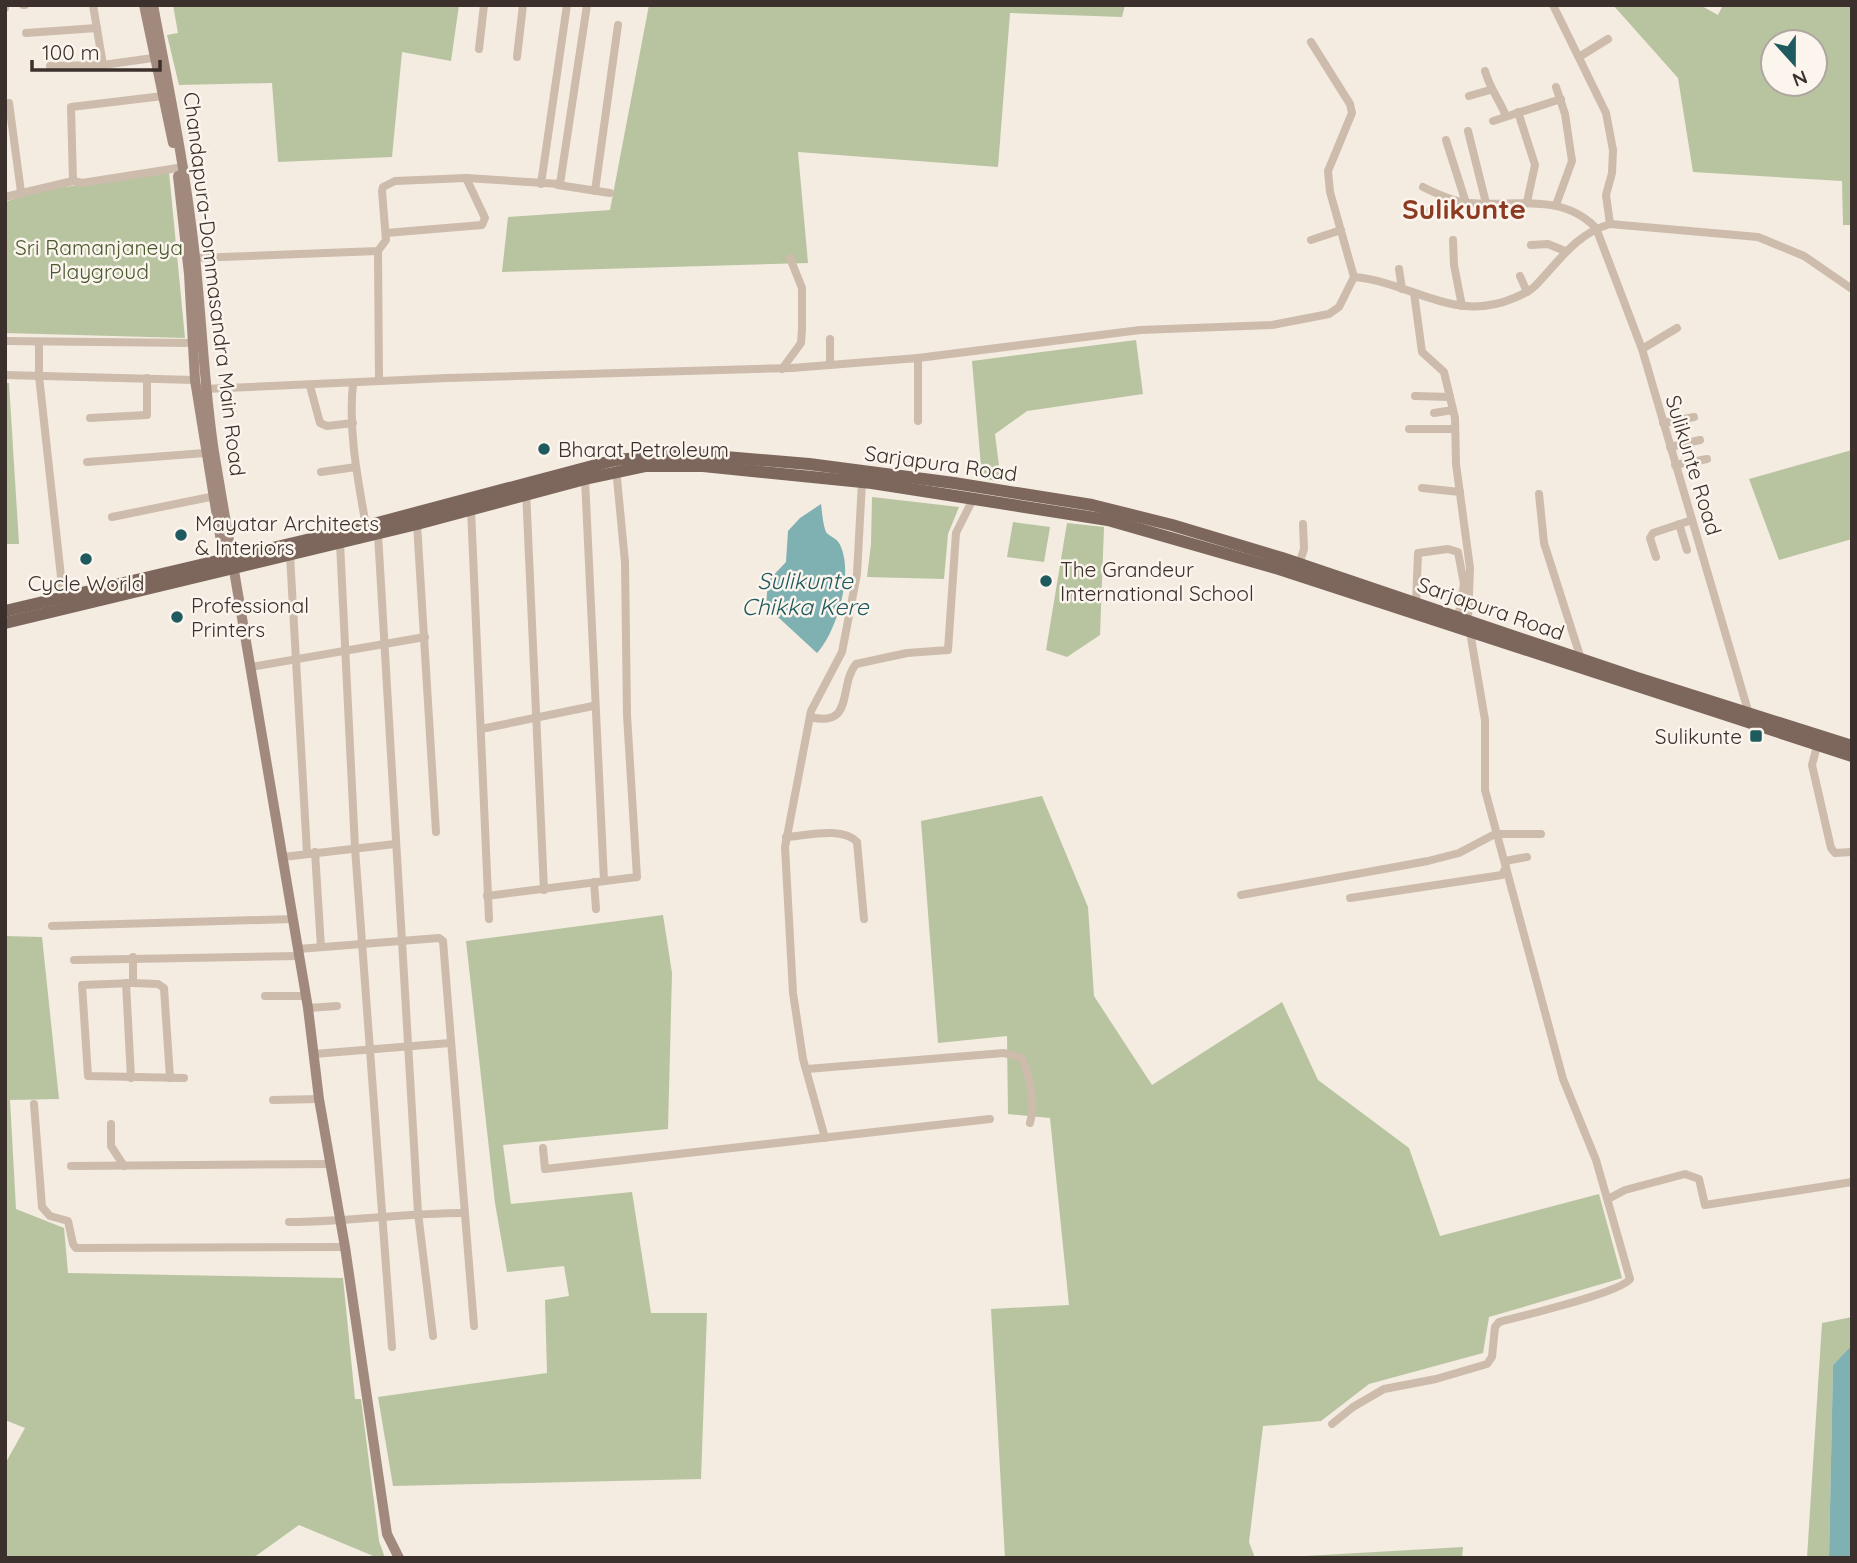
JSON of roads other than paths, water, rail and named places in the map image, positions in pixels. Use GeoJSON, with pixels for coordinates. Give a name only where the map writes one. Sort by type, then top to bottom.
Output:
{"type":"FeatureCollection","features":[{"type":"Feature","properties":{"kind":"main road","name":"Chandapura-Dommasandra Main Road"},"geometry":{"type":"LineString","coordinates":[[144,5],[159,57],[181,167],[195,258],[205,389],[230,564]]}},
{"type":"Feature","properties":{"kind":"main road","name":"Chandapura-Dommasandra Main Road"},"geometry":{"type":"LineString","coordinates":[[153,5],[163,96],[181,167],[195,380],[205,453],[230,564]]}},
{"type":"Feature","properties":{"kind":"main road","name":"Sarjapura Road"},"geometry":{"type":"LineString","coordinates":[[5,623],[366,526],[616,466],[690,454],[809,464],[975,493],[1108,520],[1182,539],[1581,659],[1852,757]]}},
{"type":"Feature","properties":{"kind":"main road","name":"Sarjapura Road"},"geometry":{"type":"LineString","coordinates":[[5,611],[63,595],[290,555],[471,509],[526,489],[585,479],[616,466],[703,466],[975,493],[1119,512],[1299,564],[1466,624],[1750,720],[1852,746]]}},
{"type":"Feature","properties":{"kind":"main road"},"geometry":{"type":"LineString","coordinates":[[230,564],[251,667],[306,996],[319,1099],[345,1247],[387,1534],[399,1558]]}},
{"type":"Feature","properties":{"kind":"street"},"geometry":{"type":"LineString","coordinates":[[93,5],[103,65]]}},
{"type":"Feature","properties":{"kind":"street"},"geometry":{"type":"LineString","coordinates":[[479,49],[484,5]]}},
{"type":"Feature","properties":{"kind":"street"},"geometry":{"type":"LineString","coordinates":[[516,57],[523,5]]}},
{"type":"Feature","properties":{"kind":"street"},"geometry":{"type":"LineString","coordinates":[[541,184],[567,5]]}},
{"type":"Feature","properties":{"kind":"street"},"geometry":{"type":"LineString","coordinates":[[558,185],[562,182],[587,5]]}},
{"type":"Feature","properties":{"kind":"street"},"geometry":{"type":"LineString","coordinates":[[1553,5],[1608,119],[1612,173],[1606,195],[1610,224]]}},
{"type":"Feature","properties":{"kind":"street"},"geometry":{"type":"LineString","coordinates":[[595,191],[618,25]]}},
{"type":"Feature","properties":{"kind":"street"},"geometry":{"type":"LineString","coordinates":[[26,33],[97,28]]}},
{"type":"Feature","properties":{"kind":"street"},"geometry":{"type":"LineString","coordinates":[[1579,57],[1608,39]]}},
{"type":"Feature","properties":{"kind":"street"},"geometry":{"type":"LineString","coordinates":[[205,389],[353,384],[379,380],[782,369],[918,358],[1139,330],[1272,325],[1329,314],[1339,307],[1354,278],[1330,192],[1328,171],[1352,113],[1350,104],[1311,42]]}},
{"type":"Feature","properties":{"kind":"street"},"geometry":{"type":"LineString","coordinates":[[50,66],[103,65],[159,57]]}},
{"type":"Feature","properties":{"kind":"street"},"geometry":{"type":"LineString","coordinates":[[1485,71],[1490,90],[1499,99],[1506,116]]}},
{"type":"Feature","properties":{"kind":"street"},"geometry":{"type":"LineString","coordinates":[[1556,88],[1561,99],[1572,161],[1556,205]]}},
{"type":"Feature","properties":{"kind":"street"},"geometry":{"type":"LineString","coordinates":[[1469,96],[1490,90]]}},
{"type":"Feature","properties":{"kind":"street"},"geometry":{"type":"LineString","coordinates":[[73,180],[71,107],[163,96]]}},
{"type":"Feature","properties":{"kind":"street"},"geometry":{"type":"LineString","coordinates":[[1493,121],[1561,99]]}},
{"type":"Feature","properties":{"kind":"street"},"geometry":{"type":"LineString","coordinates":[[9,103],[22,191]]}},
{"type":"Feature","properties":{"kind":"street"},"geometry":{"type":"LineString","coordinates":[[1518,112],[1535,165],[1527,202]]}},
{"type":"Feature","properties":{"kind":"street"},"geometry":{"type":"LineString","coordinates":[[1468,131],[1486,203]]}},
{"type":"Feature","properties":{"kind":"street"},"geometry":{"type":"LineString","coordinates":[[1446,140],[1466,203]]}},
{"type":"Feature","properties":{"kind":"street"},"geometry":{"type":"LineString","coordinates":[[5,197],[73,180],[82,183],[181,167]]}},
{"type":"Feature","properties":{"kind":"street"},"geometry":{"type":"LineString","coordinates":[[386,233],[482,225],[485,218],[466,178]]}},
{"type":"Feature","properties":{"kind":"street"},"geometry":{"type":"LineString","coordinates":[[195,258],[378,251],[385,245],[382,191],[388,184],[466,178],[558,185],[610,193]]}},
{"type":"Feature","properties":{"kind":"street"},"geometry":{"type":"LineString","coordinates":[[1423,187],[1466,203]]}},
{"type":"Feature","properties":{"kind":"street"},"geometry":{"type":"LineString","coordinates":[[1427,212],[1466,203],[1527,202],[1556,205],[1585,216],[1597,228]]}},
{"type":"Feature","properties":{"kind":"street"},"geometry":{"type":"LineString","coordinates":[[1354,278],[1402,289],[1437,303],[1462,306],[1502,303],[1527,292],[1565,251],[1597,228],[1610,224],[1758,237],[1804,256],[1852,289]]}},
{"type":"Feature","properties":{"kind":"street","name":"Sulikunte Road"},"geometry":{"type":"LineString","coordinates":[[1597,228],[1642,349],[1750,720]]}},
{"type":"Feature","properties":{"kind":"street"},"geometry":{"type":"LineString","coordinates":[[1311,240],[1341,230]]}},
{"type":"Feature","properties":{"kind":"street"},"geometry":{"type":"LineString","coordinates":[[1454,240],[1454,265],[1462,306]]}},
{"type":"Feature","properties":{"kind":"street"},"geometry":{"type":"LineString","coordinates":[[1531,245],[1548,244],[1565,251]]}},
{"type":"Feature","properties":{"kind":"street"},"geometry":{"type":"LineString","coordinates":[[378,251],[379,380]]}},
{"type":"Feature","properties":{"kind":"street"},"geometry":{"type":"LineString","coordinates":[[782,369],[801,343],[803,288],[790,258]]}},
{"type":"Feature","properties":{"kind":"street"},"geometry":{"type":"LineString","coordinates":[[1399,269],[1402,289]]}},
{"type":"Feature","properties":{"kind":"street"},"geometry":{"type":"LineString","coordinates":[[1520,276],[1527,292]]}},
{"type":"Feature","properties":{"kind":"street"},"geometry":{"type":"LineString","coordinates":[[1414,293],[1422,352],[1444,372],[1453,410],[1469,568],[1466,624]]}},
{"type":"Feature","properties":{"kind":"street"},"geometry":{"type":"LineString","coordinates":[[1642,349],[1677,327]]}},
{"type":"Feature","properties":{"kind":"street"},"geometry":{"type":"LineString","coordinates":[[830,339],[830,365]]}},
{"type":"Feature","properties":{"kind":"street"},"geometry":{"type":"LineString","coordinates":[[5,341],[193,343]]}},
{"type":"Feature","properties":{"kind":"street"},"geometry":{"type":"LineString","coordinates":[[39,342],[39,376],[63,595]]}},
{"type":"Feature","properties":{"kind":"street"},"geometry":{"type":"LineString","coordinates":[[918,358],[918,421]]}},
{"type":"Feature","properties":{"kind":"street"},"geometry":{"type":"LineString","coordinates":[[5,375],[195,380]]}},
{"type":"Feature","properties":{"kind":"street"},"geometry":{"type":"LineString","coordinates":[[90,418],[147,415],[147,379]]}},
{"type":"Feature","properties":{"kind":"street"},"geometry":{"type":"LineString","coordinates":[[353,384],[352,423],[356,467],[366,526]]}},
{"type":"Feature","properties":{"kind":"street"},"geometry":{"type":"LineString","coordinates":[[310,386],[320,423],[327,426],[352,423]]}},
{"type":"Feature","properties":{"kind":"street"},"geometry":{"type":"LineString","coordinates":[[1415,397],[1450,397]]}},
{"type":"Feature","properties":{"kind":"street"},"geometry":{"type":"LineString","coordinates":[[1434,413],[1453,410]]}},
{"type":"Feature","properties":{"kind":"street"},"geometry":{"type":"LineString","coordinates":[[1663,423],[1694,417]]}},
{"type":"Feature","properties":{"kind":"street"},"geometry":{"type":"LineString","coordinates":[[1409,429],[1455,429]]}},
{"type":"Feature","properties":{"kind":"street"},"geometry":{"type":"LineString","coordinates":[[1670,447],[1700,440]]}},
{"type":"Feature","properties":{"kind":"street"},"geometry":{"type":"LineString","coordinates":[[88,462],[205,453]]}},
{"type":"Feature","properties":{"kind":"street"},"geometry":{"type":"LineString","coordinates":[[1675,465],[1707,459]]}},
{"type":"Feature","properties":{"kind":"street"},"geometry":{"type":"LineString","coordinates":[[487,896],[637,877],[627,715],[625,562],[616,466]]}},
{"type":"Feature","properties":{"kind":"street"},"geometry":{"type":"LineString","coordinates":[[321,472],[356,467]]}},
{"type":"Feature","properties":{"kind":"street"},"geometry":{"type":"LineString","coordinates":[[585,479],[599,882],[596,909]]}},
{"type":"Feature","properties":{"kind":"street"},"geometry":{"type":"LineString","coordinates":[[824,1138],[803,1059],[793,993],[786,836],[810,717],[842,652],[857,574],[862,482]]}},
{"type":"Feature","properties":{"kind":"street"},"geometry":{"type":"LineString","coordinates":[[1422,488],[1460,492]]}},
{"type":"Feature","properties":{"kind":"street"},"geometry":{"type":"LineString","coordinates":[[526,489],[544,890]]}},
{"type":"Feature","properties":{"kind":"street"},"geometry":{"type":"LineString","coordinates":[[810,717],[821,720],[834,717],[840,711],[856,664],[907,653],[948,650],[956,533],[975,493]]}},
{"type":"Feature","properties":{"kind":"street"},"geometry":{"type":"LineString","coordinates":[[1539,494],[1545,543],[1581,659]]}},
{"type":"Feature","properties":{"kind":"street"},"geometry":{"type":"LineString","coordinates":[[112,517],[215,496]]}},
{"type":"Feature","properties":{"kind":"street"},"geometry":{"type":"LineString","coordinates":[[471,509],[489,919]]}},
{"type":"Feature","properties":{"kind":"street"},"geometry":{"type":"LineString","coordinates":[[1656,557],[1651,535],[1692,520]]}},
{"type":"Feature","properties":{"kind":"street"},"geometry":{"type":"LineString","coordinates":[[1299,564],[1304,549],[1303,523]]}},
{"type":"Feature","properties":{"kind":"street"},"geometry":{"type":"LineString","coordinates":[[417,524],[436,832]]}},
{"type":"Feature","properties":{"kind":"street"},"geometry":{"type":"LineString","coordinates":[[1679,524],[1687,550]]}},
{"type":"Feature","properties":{"kind":"street"},"geometry":{"type":"LineString","coordinates":[[378,534],[418,1213],[433,1336]]}},
{"type":"Feature","properties":{"kind":"street"},"geometry":{"type":"LineString","coordinates":[[340,543],[355,848],[392,1347]]}},
{"type":"Feature","properties":{"kind":"street"},"geometry":{"type":"LineString","coordinates":[[1332,1424],[1362,1401],[1384,1389],[1436,1379],[1487,1364],[1492,1357],[1495,1327],[1499,1322],[1554,1306],[1564,1307],[1574,1300],[1625,1285],[1630,1275],[1596,1160],[1563,1079],[1506,864],[1495,834],[1485,790],[1485,720],[1466,624],[1464,584],[1458,552],[1448,549],[1418,553],[1416,604]]}},
{"type":"Feature","properties":{"kind":"street"},"geometry":{"type":"LineString","coordinates":[[290,555],[311,852],[321,947]]}},
{"type":"Feature","properties":{"kind":"street"},"geometry":{"type":"LineString","coordinates":[[251,667],[425,637]]}},
{"type":"Feature","properties":{"kind":"street"},"geometry":{"type":"LineString","coordinates":[[481,729],[593,706]]}},
{"type":"Feature","properties":{"kind":"street"},"geometry":{"type":"LineString","coordinates":[[1816,746],[1812,765],[1831,848],[1835,853],[1852,852]]}},
{"type":"Feature","properties":{"kind":"street"},"geometry":{"type":"LineString","coordinates":[[786,836],[844,834],[854,838],[857,842],[864,919]]}},
{"type":"Feature","properties":{"kind":"street"},"geometry":{"type":"LineString","coordinates":[[1241,895],[1427,861],[1459,853],[1495,834],[1541,834]]}},
{"type":"Feature","properties":{"kind":"street"},"geometry":{"type":"LineString","coordinates":[[283,857],[395,844]]}},
{"type":"Feature","properties":{"kind":"street"},"geometry":{"type":"LineString","coordinates":[[1350,898],[1460,879],[1489,878],[1502,874],[1506,864],[1527,857]]}},
{"type":"Feature","properties":{"kind":"street"},"geometry":{"type":"LineString","coordinates":[[52,926],[293,919]]}},
{"type":"Feature","properties":{"kind":"street"},"geometry":{"type":"LineString","coordinates":[[74,960],[298,953],[321,947],[439,938],[443,941],[474,1326]]}},
{"type":"Feature","properties":{"kind":"street"},"geometry":{"type":"LineString","coordinates":[[131,1078],[130,983],[133,957]]}},
{"type":"Feature","properties":{"kind":"street"},"geometry":{"type":"LineString","coordinates":[[170,1078],[164,988],[158,984],[85,983],[81,989],[88,1076],[131,1078],[170,1078],[184,1078]]}},
{"type":"Feature","properties":{"kind":"street"},"geometry":{"type":"LineString","coordinates":[[265,996],[306,996]]}},
{"type":"Feature","properties":{"kind":"street"},"geometry":{"type":"LineString","coordinates":[[308,1009],[337,1006]]}},
{"type":"Feature","properties":{"kind":"street"},"geometry":{"type":"LineString","coordinates":[[314,1054],[450,1043]]}},
{"type":"Feature","properties":{"kind":"street"},"geometry":{"type":"LineString","coordinates":[[807,1069],[1004,1054],[1022,1058],[1033,1113],[1030,1123]]}},
{"type":"Feature","properties":{"kind":"street"},"geometry":{"type":"LineString","coordinates":[[273,1100],[319,1099]]}},
{"type":"Feature","properties":{"kind":"street"},"geometry":{"type":"LineString","coordinates":[[34,1104],[42,1207],[50,1216],[68,1221],[76,1248],[345,1247]]}},
{"type":"Feature","properties":{"kind":"street"},"geometry":{"type":"LineString","coordinates":[[542,1148],[545,1169],[990,1119]]}},
{"type":"Feature","properties":{"kind":"street"},"geometry":{"type":"LineString","coordinates":[[111,1124],[111,1146],[124,1166]]}},
{"type":"Feature","properties":{"kind":"street"},"geometry":{"type":"LineString","coordinates":[[71,1166],[330,1164]]}},
{"type":"Feature","properties":{"kind":"street"},"geometry":{"type":"LineString","coordinates":[[1608,1199],[1625,1190],[1685,1174],[1699,1179],[1706,1205],[1852,1182]]}},
{"type":"Feature","properties":{"kind":"street"},"geometry":{"type":"LineString","coordinates":[[289,1222],[341,1222],[418,1213],[463,1213]]}},
{"type":"Feature","properties":{"kind":"water","name":"Sulikunte Chikka Kere"},"geometry":{"type":"Polygon","coordinates":[[[821,504],[826,532],[839,543],[845,569],[842,600],[837,616],[817,653],[766,606],[768,581],[786,562],[788,531],[800,518],[821,504]]]}},
{"type":"Feature","properties":{"kind":"water"},"geometry":{"type":"Polygon","coordinates":[[[1852,1345],[1852,1558],[1829,1558],[1833,1365],[1852,1345]]]}},
{"type":"Feature","properties":{"kind":"place","name":"Bharat Petroleum"},"geometry":{"type":"Point","coordinates":[544,449]}},
{"type":"Feature","properties":{"kind":"place","name":"Mayatar Architects & Interiors"},"geometry":{"type":"Point","coordinates":[181,535]}},
{"type":"Feature","properties":{"kind":"place","name":"Cycle World"},"geometry":{"type":"Point","coordinates":[86,559]}},
{"type":"Feature","properties":{"kind":"place","name":"The Grandeur International School"},"geometry":{"type":"Point","coordinates":[1046,581]}},
{"type":"Feature","properties":{"kind":"place","name":"Professional Printers"},"geometry":{"type":"Point","coordinates":[177,617]}},
{"type":"Feature","properties":{"kind":"place","name":"Sulikunte"},"geometry":{"type":"Point","coordinates":[1756,736]}},
{"type":"Feature","properties":{"kind":"district","name":"Sulikunte"},"geometry":{"type":"Point","coordinates":[1464,208]}},
{"type":"Feature","properties":{"kind":"park label","name":"Sri Ramanjaneya Playgroud"},"geometry":{"type":"Point","coordinates":[99,259]}}]}
